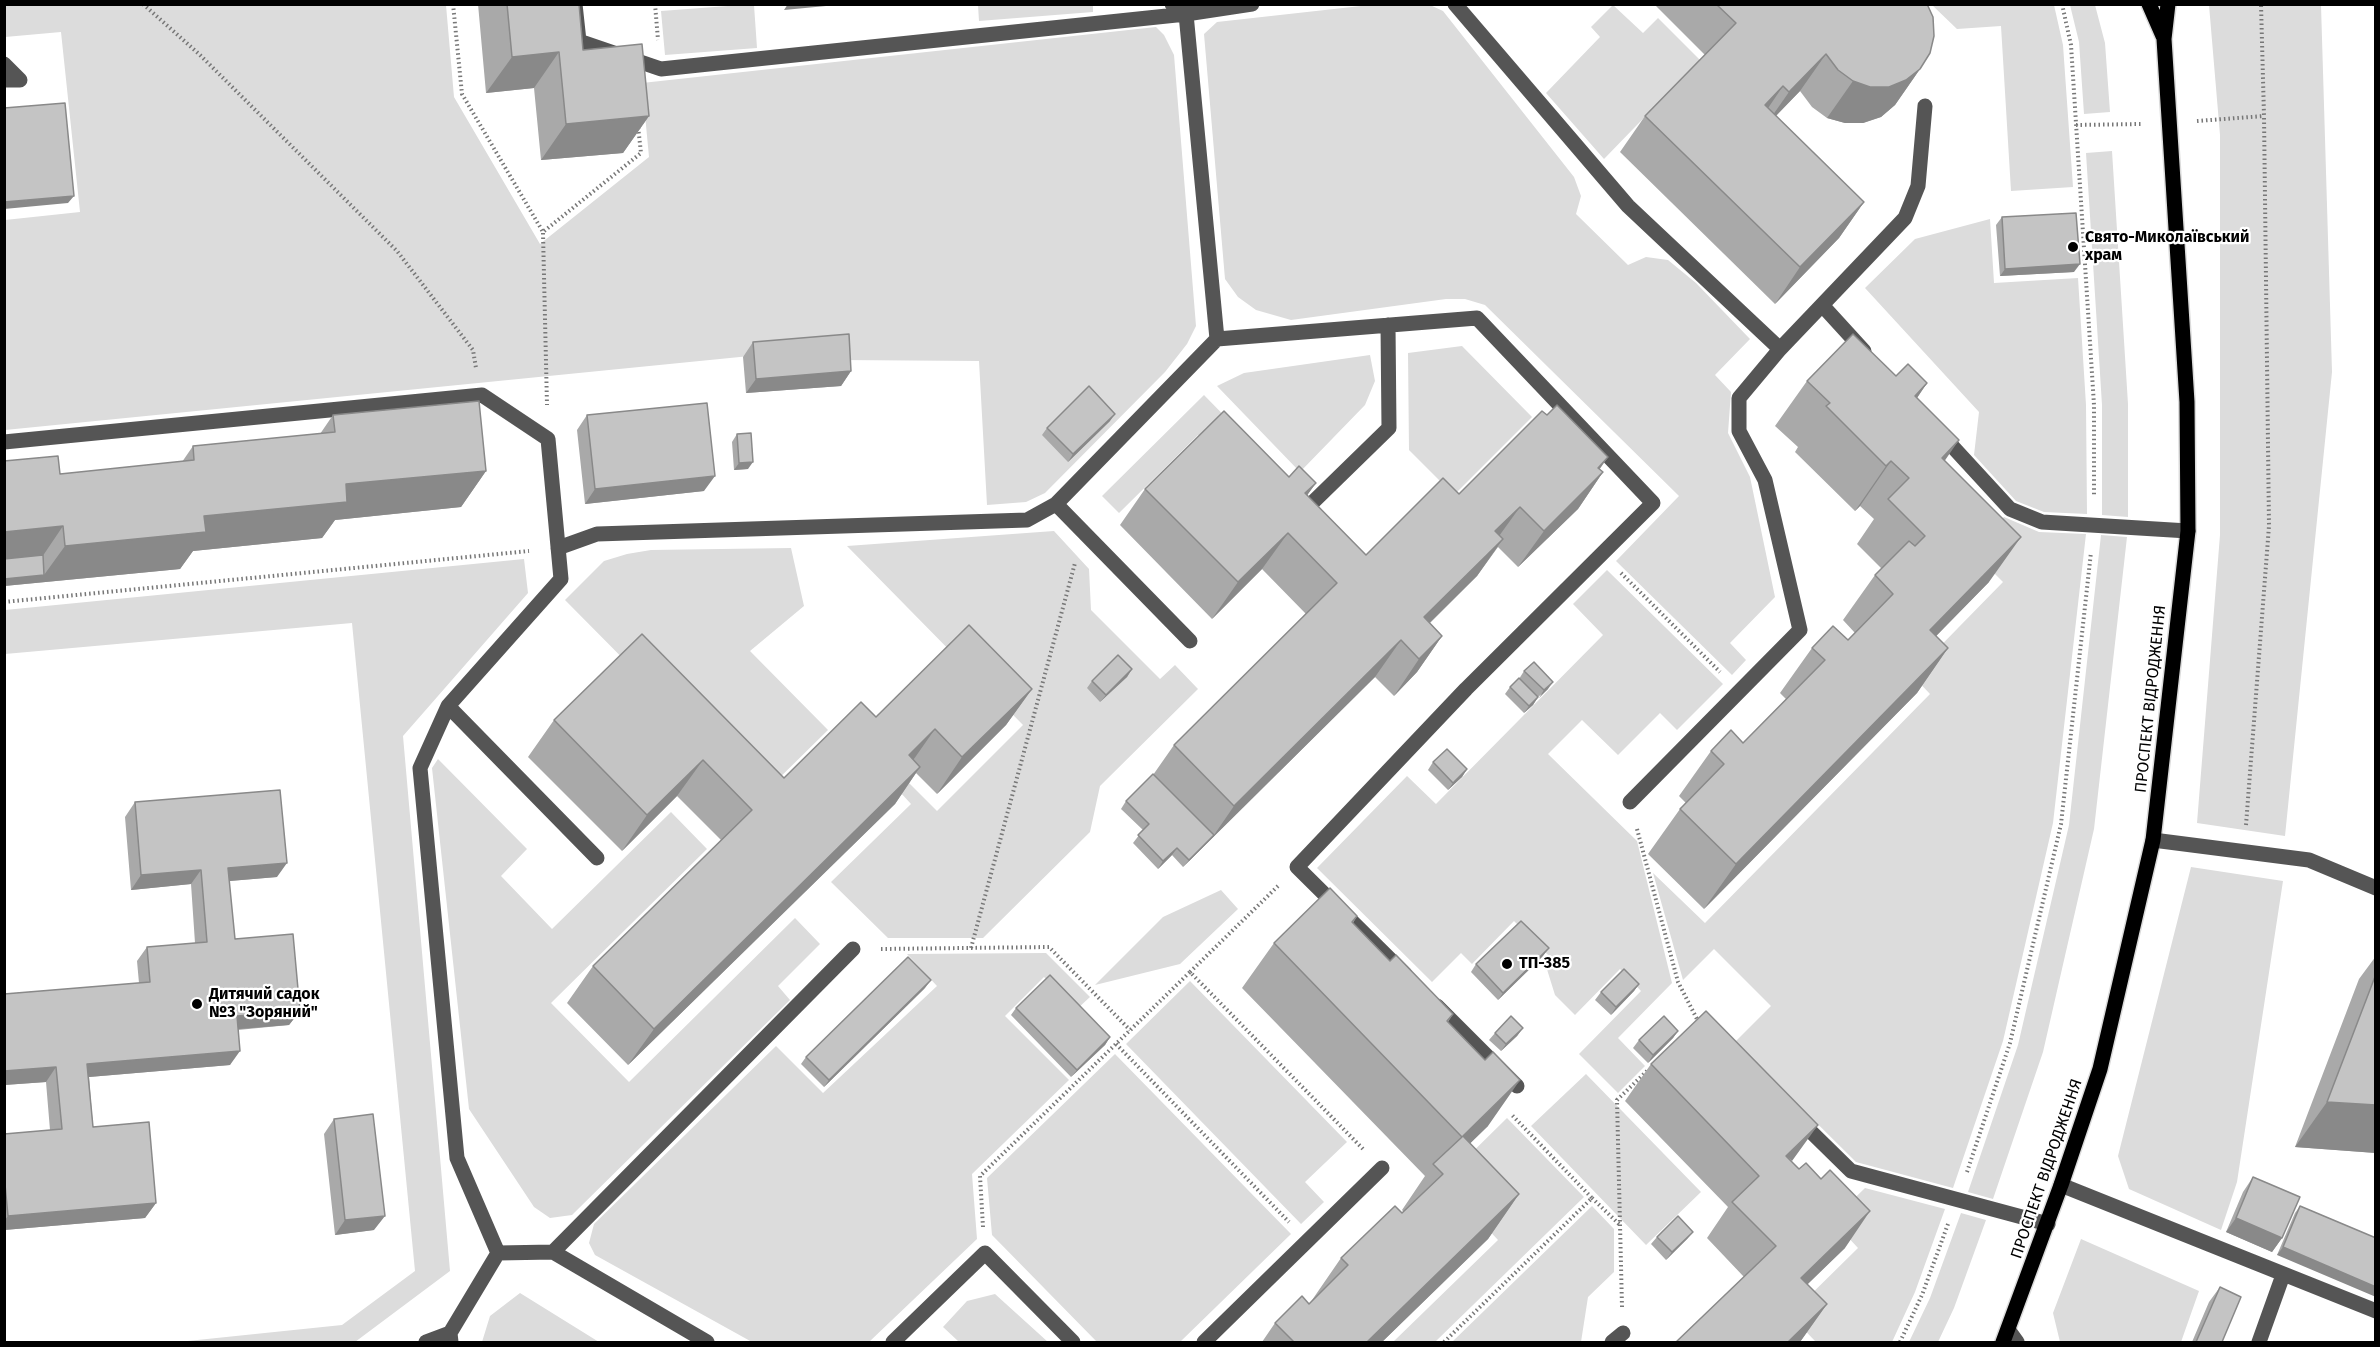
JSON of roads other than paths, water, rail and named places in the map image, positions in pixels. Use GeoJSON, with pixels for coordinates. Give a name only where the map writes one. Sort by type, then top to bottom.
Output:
{"type":"FeatureCollection","features":[{"type":"Feature","properties":{"kind":"main road"},"geometry":{"type":"LineString","coordinates":[[2150,4],[2164,39]]}},
{"type":"Feature","properties":{"kind":"main road"},"geometry":{"type":"LineString","coordinates":[[2164,39],[2168,4]]}},
{"type":"Feature","properties":{"kind":"main road","name":"ПРОСПЕКТ ВІДРОДЖЕННЯ"},"geometry":{"type":"LineString","coordinates":[[2010,1338],[2100,1069],[2153,840],[2188,531],[2187,402],[2164,39]]}},
{"type":"Feature","properties":{"kind":"lane"},"geometry":{"type":"LineString","coordinates":[[575,4],[579,42],[661,69],[1186,14],[1252,4]]}},
{"type":"Feature","properties":{"kind":"lane"},"geometry":{"type":"LineString","coordinates":[[1172,4],[1186,14],[1217,339]]}},
{"type":"Feature","properties":{"kind":"lane"},"geometry":{"type":"LineString","coordinates":[[1455,4],[1628,206],[1780,349]]}},
{"type":"Feature","properties":{"kind":"lane"},"geometry":{"type":"LineString","coordinates":[[4,64],[20,80],[4,80]]}},
{"type":"Feature","properties":{"kind":"lane"},"geometry":{"type":"LineString","coordinates":[[1630,802],[1800,630],[1765,480],[1739,431],[1739,398],[1780,349],[1905,218],[1917,186],[1925,106]]}},
{"type":"Feature","properties":{"kind":"lane"},"geometry":{"type":"LineString","coordinates":[[1822,305],[1877,365]]}},
{"type":"Feature","properties":{"kind":"lane"},"geometry":{"type":"LineString","coordinates":[[558,548],[597,534],[1027,520],[1056,504],[1217,339],[1476,318],[1653,503],[1466,689],[1298,867],[1517,1086]]}},
{"type":"Feature","properties":{"kind":"lane"},"geometry":{"type":"LineString","coordinates":[[1309,507],[1389,428],[1388,325]]}},
{"type":"Feature","properties":{"kind":"lane"},"geometry":{"type":"LineString","coordinates":[[4,442],[482,395],[548,439],[561,579],[448,706],[420,768],[457,1158],[498,1253]]}},
{"type":"Feature","properties":{"kind":"lane"},"geometry":{"type":"LineString","coordinates":[[1932,424],[2010,509],[2042,522],[2188,531]]}},
{"type":"Feature","properties":{"kind":"lane"},"geometry":{"type":"LineString","coordinates":[[1056,504],[1190,641]]}},
{"type":"Feature","properties":{"kind":"lane"},"geometry":{"type":"LineString","coordinates":[[448,706],[597,858]]}},
{"type":"Feature","properties":{"kind":"lane"},"geometry":{"type":"LineString","coordinates":[[2153,840],[2309,860],[2376,888]]}},
{"type":"Feature","properties":{"kind":"lane"},"geometry":{"type":"LineString","coordinates":[[553,1251],[853,949]]}},
{"type":"Feature","properties":{"kind":"lane"},"geometry":{"type":"LineString","coordinates":[[1783,1104],[1851,1171],[2048,1224]]}},
{"type":"Feature","properties":{"kind":"lane"},"geometry":{"type":"LineString","coordinates":[[1204,1342],[1382,1168]]}},
{"type":"Feature","properties":{"kind":"lane"},"geometry":{"type":"LineString","coordinates":[[2061,1185],[2376,1311]]}},
{"type":"Feature","properties":{"kind":"lane"},"geometry":{"type":"LineString","coordinates":[[498,1253],[553,1251],[707,1342]]}},
{"type":"Feature","properties":{"kind":"lane"},"geometry":{"type":"LineString","coordinates":[[893,1342],[985,1252],[1073,1342]]}},
{"type":"Feature","properties":{"kind":"lane"},"geometry":{"type":"LineString","coordinates":[[426,1342],[450,1338],[498,1253]]}},
{"type":"Feature","properties":{"kind":"lane"},"geometry":{"type":"LineString","coordinates":[[2259,1342],[2283,1275]]}},
{"type":"Feature","properties":{"kind":"place","name":"Свято-Миколаївський храм"},"geometry":{"type":"Point","coordinates":[2073,247]}},
{"type":"Feature","properties":{"kind":"place","name":"ТП-385"},"geometry":{"type":"Point","coordinates":[1507,964]}},
{"type":"Feature","properties":{"kind":"place","name":"Дитячий садок №3 \"Зоряний\""},"geometry":{"type":"Point","coordinates":[197,1004]}}]}
